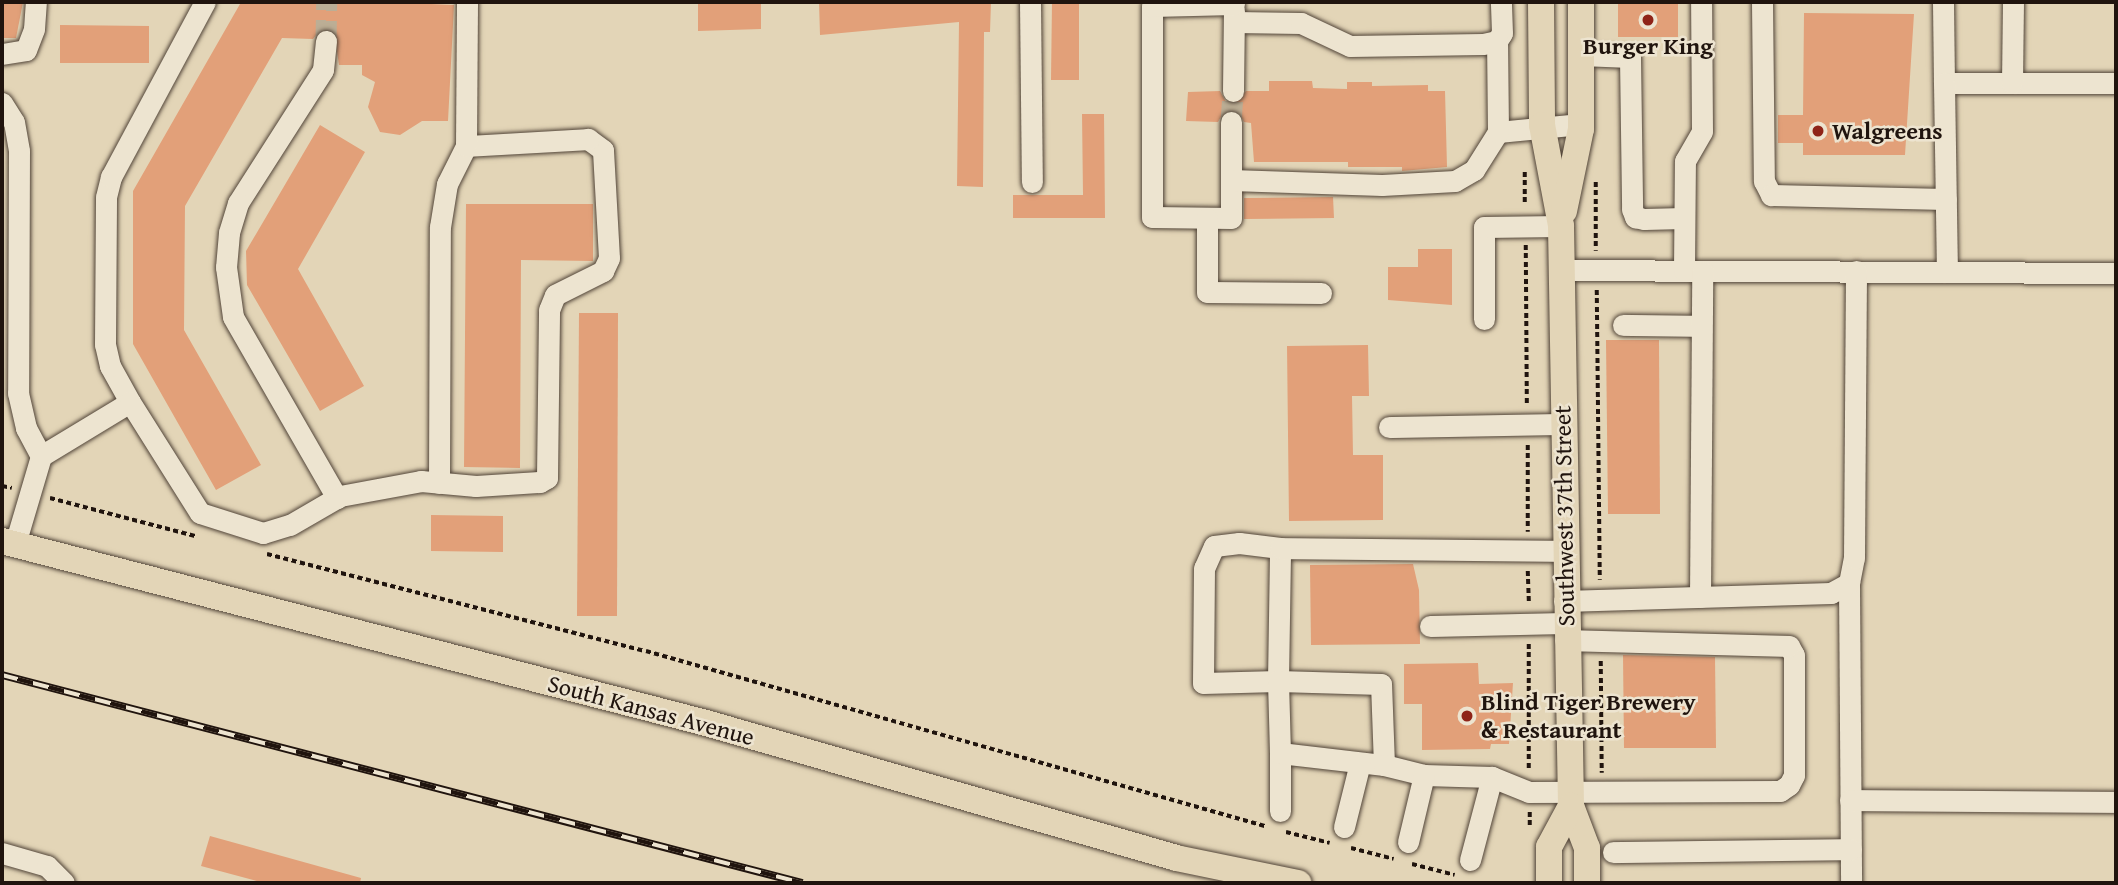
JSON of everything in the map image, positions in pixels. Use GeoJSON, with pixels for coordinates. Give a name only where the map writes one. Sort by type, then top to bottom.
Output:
{"type":"FeatureCollection","features":[{"type":"Feature","properties":{"kind":"main road","name":"Southwest 37th Street"},"geometry":{"type":"LineString","coordinates":[[1541,2],[1542,125],[1561,226],[1565,621],[1571,800],[1587,848],[1587,883]]}},
{"type":"Feature","properties":{"kind":"main road","name":"Southwest 37th Street"},"geometry":{"type":"LineString","coordinates":[[1561,226],[1581,124],[1581,2]]}},
{"type":"Feature","properties":{"kind":"main road","name":"South Kansas Avenue"},"geometry":{"type":"LineString","coordinates":[[8,542],[706,723],[1176,858],[1298,883]]}},
{"type":"Feature","properties":{"kind":"main road"},"geometry":{"type":"LineString","coordinates":[[1549,883],[1549,847],[1571,800]]}},
{"type":"Feature","properties":{"kind":"street"},"geometry":{"type":"LineString","coordinates":[[2,54],[26,50],[34,29],[36,2]]}},
{"type":"Feature","properties":{"kind":"street"},"geometry":{"type":"LineString","coordinates":[[205,2],[111,177],[106,197],[105,344],[110,366],[185,494],[200,513],[223,523],[263,533],[290,525],[337,498],[421,481],[476,486],[540,482],[547,478],[549,310],[555,295],[603,271],[609,258],[603,150],[588,139],[466,146]]}},
{"type":"Feature","properties":{"kind":"street"},"geometry":{"type":"LineString","coordinates":[[439,483],[440,227],[447,184],[466,146],[467,2]]}},
{"type":"Feature","properties":{"kind":"street"},"geometry":{"type":"LineString","coordinates":[[1030,2],[1032,182]]}},
{"type":"Feature","properties":{"kind":"street"},"geometry":{"type":"LineString","coordinates":[[1231,180],[1382,185],[1455,181],[1474,170],[1498,132],[1497,41],[1502,33],[1501,2]]}},
{"type":"Feature","properties":{"kind":"street"},"geometry":{"type":"LineString","coordinates":[[1700,597],[1701,326],[1684,218],[1685,161],[1702,131],[1701,2]]}},
{"type":"Feature","properties":{"kind":"street"},"geometry":{"type":"LineString","coordinates":[[1762,2],[1764,181],[1772,195],[1946,199]]}},
{"type":"Feature","properties":{"kind":"street"},"geometry":{"type":"LineString","coordinates":[[1943,2],[1947,272]]}},
{"type":"Feature","properties":{"kind":"street"},"geometry":{"type":"LineString","coordinates":[[2012,83],[2013,2]]}},
{"type":"Feature","properties":{"kind":"street"},"geometry":{"type":"LineString","coordinates":[[1231,122],[1231,218],[1152,217],[1152,6],[1234,9],[1301,23],[1350,46],[1497,41]]}},
{"type":"Feature","properties":{"kind":"street"},"geometry":{"type":"LineString","coordinates":[[1233,91],[1234,9]]}},
{"type":"Feature","properties":{"kind":"street"},"geometry":{"type":"LineString","coordinates":[[326,41],[323,70],[238,203],[229,233],[226,267],[233,317],[337,498]]}},
{"type":"Feature","properties":{"kind":"street"},"geometry":{"type":"LineString","coordinates":[[1581,55],[1630,57],[1632,209],[1636,217],[1644,219],[1684,218]]}},
{"type":"Feature","properties":{"kind":"street"},"geometry":{"type":"LineString","coordinates":[[1944,83],[2116,83]]}},
{"type":"Feature","properties":{"kind":"street"},"geometry":{"type":"LineString","coordinates":[[2,103],[14,122],[19,151],[18,393],[26,428],[41,456],[33,494],[8,542]]}},
{"type":"Feature","properties":{"kind":"street"},"geometry":{"type":"LineString","coordinates":[[1498,132],[1542,125],[1581,124]]}},
{"type":"Feature","properties":{"kind":"street"},"geometry":{"type":"LineString","coordinates":[[1207,218],[1207,292],[1321,293]]}},
{"type":"Feature","properties":{"kind":"street"},"geometry":{"type":"LineString","coordinates":[[1484,319],[1484,227],[1561,226]]}},
{"type":"Feature","properties":{"kind":"street"},"geometry":{"type":"LineString","coordinates":[[1561,270],[2116,273]]}},
{"type":"Feature","properties":{"kind":"street"},"geometry":{"type":"LineString","coordinates":[[1851,883],[1849,583],[1854,558],[1856,271]]}},
{"type":"Feature","properties":{"kind":"street"},"geometry":{"type":"LineString","coordinates":[[1623,325],[1701,326]]}},
{"type":"Feature","properties":{"kind":"street"},"geometry":{"type":"LineString","coordinates":[[41,456],[130,402]]}},
{"type":"Feature","properties":{"kind":"street"},"geometry":{"type":"LineString","coordinates":[[1389,427],[1563,424]]}},
{"type":"Feature","properties":{"kind":"street"},"geometry":{"type":"LineString","coordinates":[[1384,765],[1381,684],[1278,681],[1203,683],[1204,568],[1214,546],[1239,542],[1280,548],[1564,551]]}},
{"type":"Feature","properties":{"kind":"street"},"geometry":{"type":"LineString","coordinates":[[1280,548],[1280,811]]}},
{"type":"Feature","properties":{"kind":"street"},"geometry":{"type":"LineString","coordinates":[[1430,626],[1565,621],[1600,600],[1830,593],[1849,583]]}},
{"type":"Feature","properties":{"kind":"street"},"geometry":{"type":"LineString","coordinates":[[1280,753],[1384,765],[1424,775],[1492,777],[1529,792],[1571,800],[1602,794],[1780,791],[1789,785],[1794,775],[1794,655],[1788,646],[1601,640],[1565,621]]}},
{"type":"Feature","properties":{"kind":"street"},"geometry":{"type":"LineString","coordinates":[[1344,827],[1360,762]]}},
{"type":"Feature","properties":{"kind":"street"},"geometry":{"type":"LineString","coordinates":[[1408,842],[1424,775]]}},
{"type":"Feature","properties":{"kind":"street"},"geometry":{"type":"LineString","coordinates":[[1464,868],[1492,777]]}},
{"type":"Feature","properties":{"kind":"street"},"geometry":{"type":"LineString","coordinates":[[1850,800],[2116,802]]}},
{"type":"Feature","properties":{"kind":"street"},"geometry":{"type":"LineString","coordinates":[[1613,852],[1851,849]]}},
{"type":"Feature","properties":{"kind":"street"},"geometry":{"type":"LineString","coordinates":[[2,853],[47,866],[64,883]]}},
{"type":"Feature","properties":{"kind":"path"},"geometry":{"type":"LineString","coordinates":[[1596,173],[1600,600]]}},
{"type":"Feature","properties":{"kind":"path"},"geometry":{"type":"LineString","coordinates":[[2,486],[206,538]]}},
{"type":"Feature","properties":{"kind":"path"},"geometry":{"type":"LineString","coordinates":[[259,552],[659,655],[1214,813],[1464,868]]}},
{"type":"Feature","properties":{"kind":"path"},"geometry":{"type":"LineString","coordinates":[[1601,640],[1602,794]]}},
{"type":"Feature","properties":{"kind":"building"},"geometry":{"type":"Polygon","coordinates":[[[2,2],[23,2],[16,38],[2,38],[2,2]]]}},
{"type":"Feature","properties":{"kind":"building"},"geometry":{"type":"Polygon","coordinates":[[[386,2],[454,5],[448,121],[422,121],[400,135],[380,132],[368,107],[375,82],[362,75],[362,65],[339,65],[334,31],[321,29],[313,39],[282,38],[185,206],[184,330],[261,465],[216,490],[133,344],[133,191],[240,4],[386,2]]]}},
{"type":"Feature","properties":{"kind":"building"},"geometry":{"type":"Polygon","coordinates":[[[698,2],[761,2],[761,29],[698,31],[698,2]]]}},
{"type":"Feature","properties":{"kind":"building"},"geometry":{"type":"Polygon","coordinates":[[[819,2],[991,2],[990,32],[984,32],[983,187],[957,186],[959,22],[820,35],[819,2]]]}},
{"type":"Feature","properties":{"kind":"building"},"geometry":{"type":"Polygon","coordinates":[[[1052,2],[1079,2],[1079,80],[1051,80],[1052,2]]]}},
{"type":"Feature","properties":{"kind":"building","name":"Burger King"},"geometry":{"type":"Polygon","coordinates":[[[1618,2],[1678,2],[1678,37],[1618,37],[1618,2]]]}},
{"type":"Feature","properties":{"kind":"building","name":"Walgreens"},"geometry":{"type":"Polygon","coordinates":[[[1804,13],[1914,14],[1905,155],[1803,155],[1803,143],[1778,143],[1778,115],[1803,115],[1804,13]]]}},
{"type":"Feature","properties":{"kind":"building"},"geometry":{"type":"Polygon","coordinates":[[[60,25],[149,26],[149,63],[60,63],[60,25]]]}},
{"type":"Feature","properties":{"kind":"building"},"geometry":{"type":"Polygon","coordinates":[[[1269,81],[1312,81],[1313,88],[1347,89],[1347,82],[1372,82],[1372,86],[1428,85],[1428,91],[1445,91],[1447,167],[1402,171],[1402,167],[1348,167],[1348,162],[1254,162],[1251,123],[1244,122],[1238,111],[1225,110],[1218,122],[1186,121],[1188,92],[1220,91],[1226,102],[1234,104],[1246,91],[1269,91],[1269,81]]]}},
{"type":"Feature","properties":{"kind":"building"},"geometry":{"type":"Polygon","coordinates":[[[1082,114],[1104,114],[1105,218],[1013,218],[1013,195],[1083,195],[1082,114]]]}},
{"type":"Feature","properties":{"kind":"building"},"geometry":{"type":"Polygon","coordinates":[[[320,125],[365,152],[298,269],[364,386],[320,411],[247,285],[246,251],[320,125]]]}},
{"type":"Feature","properties":{"kind":"building"},"geometry":{"type":"Polygon","coordinates":[[[1333,197],[1334,218],[1244,219],[1244,198],[1333,197]]]}},
{"type":"Feature","properties":{"kind":"building"},"geometry":{"type":"Polygon","coordinates":[[[466,204],[593,204],[593,261],[521,260],[520,468],[464,467],[466,204]]]}},
{"type":"Feature","properties":{"kind":"building"},"geometry":{"type":"Polygon","coordinates":[[[1418,249],[1452,249],[1452,305],[1388,300],[1388,267],[1418,267],[1418,249]]]}},
{"type":"Feature","properties":{"kind":"building"},"geometry":{"type":"Polygon","coordinates":[[[579,313],[618,313],[617,616],[577,616],[579,313]]]}},
{"type":"Feature","properties":{"kind":"building"},"geometry":{"type":"Polygon","coordinates":[[[1606,340],[1659,340],[1660,514],[1608,514],[1606,340]]]}},
{"type":"Feature","properties":{"kind":"building"},"geometry":{"type":"Polygon","coordinates":[[[1368,345],[1369,396],[1352,396],[1353,455],[1383,455],[1383,520],[1289,521],[1287,346],[1368,345]]]}},
{"type":"Feature","properties":{"kind":"building"},"geometry":{"type":"Polygon","coordinates":[[[431,515],[503,516],[503,552],[431,551],[431,515]]]}},
{"type":"Feature","properties":{"kind":"building"},"geometry":{"type":"Polygon","coordinates":[[[1413,564],[1419,590],[1420,644],[1311,645],[1310,565],[1413,564]]]}},
{"type":"Feature","properties":{"kind":"building"},"geometry":{"type":"Polygon","coordinates":[[[1623,655],[1715,657],[1716,748],[1624,748],[1623,655]]]}},
{"type":"Feature","properties":{"kind":"building","name":"Blind Tiger Brewery & Restaurant"},"geometry":{"type":"Polygon","coordinates":[[[1478,663],[1479,684],[1513,683],[1509,744],[1491,744],[1490,749],[1422,750],[1422,704],[1404,704],[1404,664],[1478,663]]]}},
{"type":"Feature","properties":{"kind":"building"},"geometry":{"type":"Polygon","coordinates":[[[210,836],[361,878],[360,883],[264,883],[201,866],[210,836]]]}},
{"type":"Feature","properties":{"kind":"tunnel"},"geometry":{"type":"LineString","coordinates":[[326,41],[327,2]]}},
{"type":"Feature","properties":{"kind":"tunnel"},"geometry":{"type":"LineString","coordinates":[[1231,122],[1233,91]]}},
{"type":"Feature","properties":{"kind":"railway"},"geometry":{"type":"LineString","coordinates":[[2,675],[802,883]]}},
{"type":"Feature","properties":{"kind":"place","name":"Burger King"},"geometry":{"type":"Point","coordinates":[1648,20]}},
{"type":"Feature","properties":{"kind":"place","name":"Walgreens"},"geometry":{"type":"Point","coordinates":[1818,131]}},
{"type":"Feature","properties":{"kind":"place","name":"Blind Tiger Brewery & Restaurant"},"geometry":{"type":"Point","coordinates":[1467,716]}}]}
